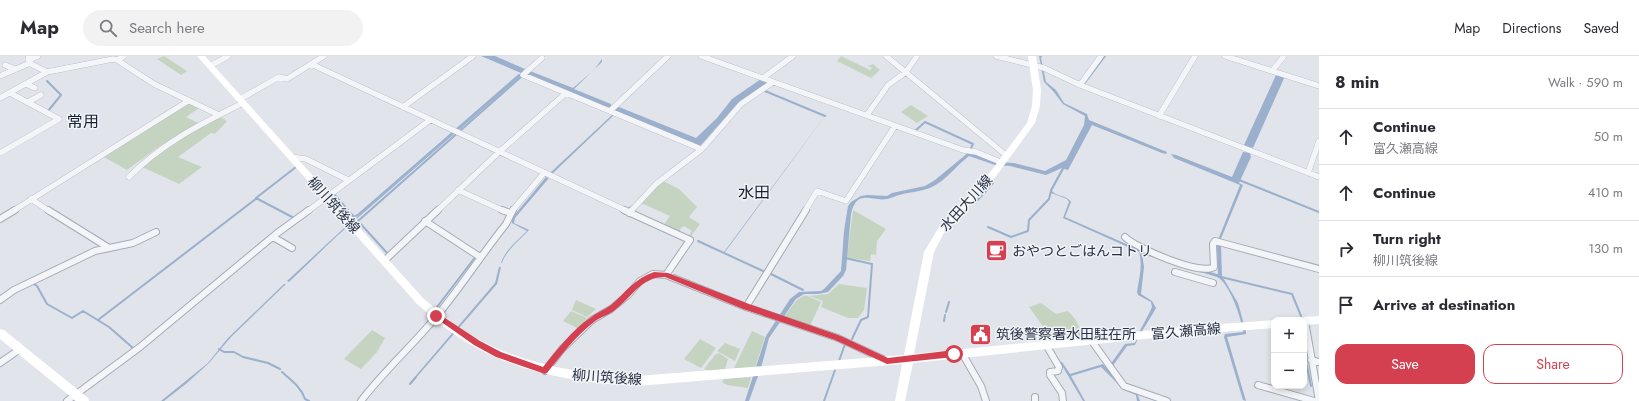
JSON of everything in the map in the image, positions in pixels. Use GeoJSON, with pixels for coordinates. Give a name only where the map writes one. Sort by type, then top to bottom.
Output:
{"type":"FeatureCollection","features":[{"type":"Feature","properties":{"kind":"main road","name":"柳川筑後線"},"geometry":{"type":"LineString","coordinates":[[201,56],[385,260],[420,301],[436,316],[477,343],[498,354],[545,370],[581,377],[637,381],[907,359]]}},
{"type":"Feature","properties":{"kind":"main road","name":"水田大川線"},"geometry":{"type":"LineString","coordinates":[[907,359],[924,270],[934,241],[942,228],[994,173],[1031,123],[1034,114],[1039,67],[1032,56]]}},
{"type":"Feature","properties":{"kind":"main road"},"geometry":{"type":"LineString","coordinates":[[1307,321],[1319,320]]}},
{"type":"Feature","properties":{"kind":"main road","name":"富久瀬高線"},"geometry":{"type":"LineString","coordinates":[[907,359],[1091,340],[1271,324]]}},
{"type":"Feature","properties":{"kind":"main road"},"geometry":{"type":"LineString","coordinates":[[0,332],[80,398]]}},
{"type":"Feature","properties":{"kind":"main road"},"geometry":{"type":"LineString","coordinates":[[900,401],[907,359]]}},
{"type":"Feature","properties":{"kind":"street"},"geometry":{"type":"LineString","coordinates":[[0,76],[38,56]]}},
{"type":"Feature","properties":{"kind":"street"},"geometry":{"type":"LineString","coordinates":[[117,60],[124,56]]}},
{"type":"Feature","properties":{"kind":"street"},"geometry":{"type":"LineString","coordinates":[[210,66],[228,56]]}},
{"type":"Feature","properties":{"kind":"street"},"geometry":{"type":"LineString","coordinates":[[129,177],[137,168],[183,135],[219,115],[259,87],[279,77],[287,80],[324,56]]}},
{"type":"Feature","properties":{"kind":"street"},"geometry":{"type":"LineString","coordinates":[[403,107],[473,56]]}},
{"type":"Feature","properties":{"kind":"street"},"geometry":{"type":"LineString","coordinates":[[610,111],[668,56]]}},
{"type":"Feature","properties":{"kind":"street"},"geometry":{"type":"LineString","coordinates":[[701,56],[895,126],[963,150],[976,152],[998,161]]}},
{"type":"Feature","properties":{"kind":"street"},"geometry":{"type":"LineString","coordinates":[[763,78],[793,56]]}},
{"type":"Feature","properties":{"kind":"street"},"geometry":{"type":"LineString","coordinates":[[886,56],[1007,156]]}},
{"type":"Feature","properties":{"kind":"street"},"geometry":{"type":"LineString","coordinates":[[867,115],[888,85],[906,72],[917,56]]}},
{"type":"Feature","properties":{"kind":"street"},"geometry":{"type":"LineString","coordinates":[[996,56],[1039,67],[1080,85],[1319,178]]}},
{"type":"Feature","properties":{"kind":"street"},"geometry":{"type":"LineString","coordinates":[[1080,85],[1101,56]]}},
{"type":"Feature","properties":{"kind":"street"},"geometry":{"type":"LineString","coordinates":[[1159,116],[1195,56]]}},
{"type":"Feature","properties":{"kind":"street"},"geometry":{"type":"LineString","coordinates":[[1225,56],[1319,86]]}},
{"type":"Feature","properties":{"kind":"street"},"geometry":{"type":"LineString","coordinates":[[1272,71],[1284,56]]}},
{"type":"Feature","properties":{"kind":"street"},"geometry":{"type":"LineString","coordinates":[[542,58],[523,75],[701,149]]}},
{"type":"Feature","properties":{"kind":"street"},"geometry":{"type":"LineString","coordinates":[[0,98],[47,72],[113,59],[117,60],[130,71],[157,87],[219,115]]}},
{"type":"Feature","properties":{"kind":"street"},"geometry":{"type":"LineString","coordinates":[[29,60],[37,69],[47,72]]}},
{"type":"Feature","properties":{"kind":"street"},"geometry":{"type":"LineString","coordinates":[[311,64],[629,213],[690,240],[666,275]]}},
{"type":"Feature","properties":{"kind":"street"},"geometry":{"type":"LineString","coordinates":[[5,65],[15,69]]}},
{"type":"Feature","properties":{"kind":"street"},"geometry":{"type":"LineString","coordinates":[[629,213],[656,184],[701,149],[741,104],[773,82]]}},
{"type":"Feature","properties":{"kind":"street"},"geometry":{"type":"LineString","coordinates":[[26,84],[35,88]]}},
{"type":"Feature","properties":{"kind":"street"},"geometry":{"type":"LineString","coordinates":[[0,153],[59,119],[10,92]]}},
{"type":"Feature","properties":{"kind":"street"},"geometry":{"type":"LineString","coordinates":[[385,260],[499,152],[566,93]]}},
{"type":"Feature","properties":{"kind":"street"},"geometry":{"type":"LineString","coordinates":[[28,102],[41,95]]}},
{"type":"Feature","properties":{"kind":"street"},"geometry":{"type":"LineString","coordinates":[[0,219],[188,101]]}},
{"type":"Feature","properties":{"kind":"street"},"geometry":{"type":"LineString","coordinates":[[67,401],[80,398],[273,237],[430,120]]}},
{"type":"Feature","properties":{"kind":"street"},"geometry":{"type":"LineString","coordinates":[[746,306],[817,191],[846,201],[895,126]]}},
{"type":"Feature","properties":{"kind":"street"},"geometry":{"type":"LineString","coordinates":[[1308,173],[1319,141]]}},
{"type":"Feature","properties":{"kind":"street"},"geometry":{"type":"LineString","coordinates":[[291,156],[306,159],[348,180]]}},
{"type":"Feature","properties":{"kind":"street"},"geometry":{"type":"LineString","coordinates":[[361,401],[373,384],[410,347],[436,316],[480,256],[506,224],[510,213],[544,173]]}},
{"type":"Feature","properties":{"kind":"street"},"geometry":{"type":"LineString","coordinates":[[458,190],[510,213]]}},
{"type":"Feature","properties":{"kind":"street"},"geometry":{"type":"LineString","coordinates":[[31,199],[109,248]]}},
{"type":"Feature","properties":{"kind":"street"},"geometry":{"type":"LineString","coordinates":[[425,221],[480,256]]}},
{"type":"Feature","properties":{"kind":"street"},"geometry":{"type":"LineString","coordinates":[[0,300],[14,290],[95,251],[133,243],[156,232]]}},
{"type":"Feature","properties":{"kind":"street"},"geometry":{"type":"LineString","coordinates":[[273,237],[292,248]]}},
{"type":"Feature","properties":{"kind":"street"},"geometry":{"type":"LineString","coordinates":[[1124,237],[1129,242],[1145,249],[1206,270],[1214,267],[1213,244],[1215,241],[1319,269]]}},
{"type":"Feature","properties":{"kind":"street"},"geometry":{"type":"LineString","coordinates":[[1175,272],[1213,283]]}},
{"type":"Feature","properties":{"kind":"street"},"geometry":{"type":"LineString","coordinates":[[545,370],[562,349],[592,320],[611,309],[628,295],[640,281],[654,274],[666,275],[746,306],[838,338],[887,361]]}},
{"type":"Feature","properties":{"kind":"street"},"geometry":{"type":"LineString","coordinates":[[1307,338],[1319,401]]}},
{"type":"Feature","properties":{"kind":"street"},"geometry":{"type":"LineString","coordinates":[[1091,340],[1124,386],[1167,401]]}},
{"type":"Feature","properties":{"kind":"street"},"geometry":{"type":"LineString","coordinates":[[1048,348],[1059,367],[1058,371],[1050,372],[1050,375],[1062,393],[1063,401]]}},
{"type":"Feature","properties":{"kind":"street"},"geometry":{"type":"LineString","coordinates":[[0,363],[20,349]]}},
{"type":"Feature","properties":{"kind":"street"},"geometry":{"type":"LineString","coordinates":[[962,353],[981,386],[986,401]]}},
{"type":"Feature","properties":{"kind":"street"},"geometry":{"type":"LineString","coordinates":[[1311,360],[1319,362]]}},
{"type":"Feature","properties":{"kind":"street"},"geometry":{"type":"LineString","coordinates":[[1258,385],[1293,398],[1314,401]]}},
{"type":"Feature","properties":{"kind":"green space"},"geometry":{"type":"Polygon","coordinates":[[[164,56],[187,71],[181,75],[157,59],[164,56]]]}},
{"type":"Feature","properties":{"kind":"green space"},"geometry":{"type":"Polygon","coordinates":[[[841,56],[870,70],[872,68],[868,66],[873,64],[880,70],[871,78],[837,61],[841,56]]]}},
{"type":"Feature","properties":{"kind":"green space"},"geometry":{"type":"Polygon","coordinates":[[[188,103],[199,108],[186,117],[198,123],[157,148],[127,170],[102,156],[188,103]]]}},
{"type":"Feature","properties":{"kind":"green space"},"geometry":{"type":"Polygon","coordinates":[[[911,105],[928,116],[917,123],[901,112],[911,105]]]}},
{"type":"Feature","properties":{"kind":"green space"},"geometry":{"type":"Polygon","coordinates":[[[219,116],[227,121],[215,134],[211,133],[178,157],[202,167],[179,184],[140,166],[173,143],[219,116]]]}},
{"type":"Feature","properties":{"kind":"green space"},"geometry":{"type":"Polygon","coordinates":[[[663,181],[679,189],[697,207],[689,217],[700,224],[689,239],[687,238],[692,231],[684,226],[681,228],[679,233],[663,226],[670,216],[641,203],[663,181]]]}},
{"type":"Feature","properties":{"kind":"green space"},"geometry":{"type":"Polygon","coordinates":[[[853,210],[886,229],[877,241],[876,255],[871,254],[870,261],[847,258],[853,210]]]}},
{"type":"Feature","properties":{"kind":"green space"},"geometry":{"type":"Polygon","coordinates":[[[839,284],[867,288],[864,310],[858,318],[848,318],[821,307],[823,301],[809,296],[828,294],[839,284]]]}},
{"type":"Feature","properties":{"kind":"green space"},"geometry":{"type":"Polygon","coordinates":[[[805,295],[821,302],[810,326],[784,317],[797,300],[805,295]]]}},
{"type":"Feature","properties":{"kind":"green space"},"geometry":{"type":"Polygon","coordinates":[[[576,300],[596,309],[587,317],[572,310],[576,300]]]}},
{"type":"Feature","properties":{"kind":"green space"},"geometry":{"type":"Polygon","coordinates":[[[1041,303],[1056,314],[1068,311],[1075,319],[1084,336],[1058,338],[1053,333],[1047,332],[1029,307],[1041,303]]]}},
{"type":"Feature","properties":{"kind":"green space"},"geometry":{"type":"Polygon","coordinates":[[[571,311],[587,318],[579,329],[563,321],[571,311]]]}},
{"type":"Feature","properties":{"kind":"green space"},"geometry":{"type":"Polygon","coordinates":[[[372,330],[385,338],[377,352],[361,369],[344,359],[372,330]]]}},
{"type":"Feature","properties":{"kind":"green space"},"geometry":{"type":"Polygon","coordinates":[[[752,331],[765,337],[755,368],[734,368],[752,331]]]}},
{"type":"Feature","properties":{"kind":"green space"},"geometry":{"type":"Polygon","coordinates":[[[700,339],[716,348],[701,368],[684,359],[700,339]]]}},
{"type":"Feature","properties":{"kind":"green space"},"geometry":{"type":"Polygon","coordinates":[[[725,343],[740,349],[735,361],[717,351],[725,343]]]}},
{"type":"Feature","properties":{"kind":"green space"},"geometry":{"type":"Polygon","coordinates":[[[719,353],[728,359],[725,369],[709,371],[704,369],[715,355],[719,353]]]}},
{"type":"Feature","properties":{"kind":"green space"},"geometry":{"type":"Polygon","coordinates":[[[751,377],[748,388],[727,385],[722,382],[724,379],[751,377]]]}},
{"type":"Feature","properties":{"kind":"water"},"geometry":{"type":"Polygon","coordinates":[[[481,56],[495,56],[525,69],[521,73],[481,56]]]}},
{"type":"Feature","properties":{"kind":"water"},"geometry":{"type":"Polygon","coordinates":[[[1039,56],[1042,56],[1041,58],[1046,82],[1056,90],[1064,103],[1087,114],[1089,120],[1167,152],[1166,154],[1162,153],[1092,125],[1068,170],[1064,169],[1052,191],[1067,198],[1071,202],[1065,217],[1140,250],[1217,274],[1217,245],[1221,245],[1222,276],[1238,303],[1246,332],[1246,334],[1227,337],[1246,401],[1243,400],[1224,337],[1225,334],[1243,332],[1242,326],[1234,302],[1222,280],[1217,277],[1142,254],[1144,267],[1141,294],[1152,301],[1156,308],[1135,345],[1127,346],[1109,371],[1118,382],[1137,393],[1140,401],[1137,401],[1136,395],[1124,390],[1101,367],[1071,376],[1085,401],[1083,401],[1060,362],[1062,362],[1070,374],[1103,364],[1107,369],[1125,344],[1135,343],[1152,307],[1151,302],[1138,295],[1137,292],[1141,267],[1139,252],[1063,218],[1069,202],[1067,199],[1051,193],[1050,190],[1062,168],[1046,175],[1010,166],[995,165],[969,156],[942,181],[932,187],[887,199],[865,198],[857,201],[851,214],[846,270],[843,276],[828,292],[804,294],[796,299],[769,338],[761,368],[749,401],[745,401],[766,336],[790,299],[799,292],[821,291],[841,271],[844,231],[848,206],[851,202],[861,196],[887,196],[892,193],[925,186],[935,180],[969,152],[996,162],[1014,163],[1045,171],[1066,160],[1084,125],[1085,116],[1063,104],[1044,82],[1039,56]]]}},
{"type":"Feature","properties":{"kind":"water"},"geometry":{"type":"Polygon","coordinates":[[[602,59],[602,62],[595,69],[602,59]]]}},
{"type":"Feature","properties":{"kind":"water"},"geometry":{"type":"Polygon","coordinates":[[[530,71],[573,88],[591,72],[574,89],[611,104],[608,108],[526,74],[530,71]]]}},
{"type":"Feature","properties":{"kind":"water"},"geometry":{"type":"Polygon","coordinates":[[[1279,74],[1285,76],[1253,148],[1251,147],[1250,149],[1244,145],[1276,75],[1279,74]]]}},
{"type":"Feature","properties":{"kind":"water"},"geometry":{"type":"Polygon","coordinates":[[[520,75],[521,76],[338,235],[289,282],[287,281],[343,229],[520,75]]]}},
{"type":"Feature","properties":{"kind":"water"},"geometry":{"type":"Polygon","coordinates":[[[761,79],[768,83],[739,102],[700,146],[615,112],[615,109],[619,107],[696,138],[717,118],[732,99],[761,79]]]}},
{"type":"Feature","properties":{"kind":"water"},"geometry":{"type":"Polygon","coordinates":[[[833,105],[725,252],[724,252],[833,105]]]}},
{"type":"Feature","properties":{"kind":"water"},"geometry":{"type":"Polygon","coordinates":[[[612,115],[614,115],[552,174],[550,173],[612,115]]]}},
{"type":"Feature","properties":{"kind":"water"},"geometry":{"type":"Polygon","coordinates":[[[1243,152],[1250,153],[1251,157],[1239,183],[1243,185],[1220,241],[1218,240],[1240,185],[1174,158],[1171,154],[1232,177],[1243,152]]]}},
{"type":"Feature","properties":{"kind":"water"},"geometry":{"type":"Polygon","coordinates":[[[546,177],[549,178],[515,218],[514,223],[529,230],[510,249],[501,263],[503,258],[509,250],[527,231],[512,223],[512,218],[546,177]]]}},
{"type":"Feature","properties":{"kind":"water"},"geometry":{"type":"Polygon","coordinates":[[[499,267],[501,267],[497,284],[415,379],[413,379],[495,283],[499,267]]]}},
{"type":"Feature","properties":{"kind":"water"},"geometry":{"type":"Polygon","coordinates":[[[284,284],[286,284],[231,337],[209,363],[187,383],[164,401],[161,401],[208,363],[228,338],[284,284]]]}},
{"type":"Feature","properties":{"kind":"building","name":"おやつとごはんコトリ"},"geometry":{"type":"Polygon","coordinates":[[[990,245],[1002,250],[997,257],[992,255],[993,252],[987,250],[990,245]]]}},
{"type":"Feature","properties":{"kind":"building","name":"筑後警察署水田駐在所"},"geometry":{"type":"Polygon","coordinates":[[[977,326],[979,329],[982,329],[986,336],[985,339],[980,340],[973,331],[977,326]]]}},
{"type":"Feature","properties":{"kind":"waterway"},"geometry":{"type":"LineString","coordinates":[[1084,84],[1105,56]]}},
{"type":"Feature","properties":{"kind":"waterway"},"geometry":{"type":"LineString","coordinates":[[334,194],[354,217],[359,214],[519,75]]}},
{"type":"Feature","properties":{"kind":"waterway"},"geometry":{"type":"LineString","coordinates":[[389,253],[388,254],[358,221],[522,76]]}},
{"type":"Feature","properties":{"kind":"waterway"},"geometry":{"type":"LineString","coordinates":[[47,81],[61,95],[48,111]]}},
{"type":"Feature","properties":{"kind":"waterway"},"geometry":{"type":"LineString","coordinates":[[765,91],[825,116]]}},
{"type":"Feature","properties":{"kind":"waterway"},"geometry":{"type":"LineString","coordinates":[[915,131],[925,122],[973,144],[970,150]]}},
{"type":"Feature","properties":{"kind":"waterway"},"geometry":{"type":"LineString","coordinates":[[257,198],[296,167]]}},
{"type":"Feature","properties":{"kind":"waterway"},"geometry":{"type":"LineString","coordinates":[[1239,180],[1319,212]]}},
{"type":"Feature","properties":{"kind":"waterway"},"geometry":{"type":"LineString","coordinates":[[975,203],[993,183]]}},
{"type":"Feature","properties":{"kind":"waterway"},"geometry":{"type":"LineString","coordinates":[[988,227],[1011,237],[1028,231],[1029,220],[1049,199],[1051,191]]}},
{"type":"Feature","properties":{"kind":"waterway"},"geometry":{"type":"LineString","coordinates":[[98,320],[257,198]]}},
{"type":"Feature","properties":{"kind":"waterway"},"geometry":{"type":"LineString","coordinates":[[257,198],[294,218]]}},
{"type":"Feature","properties":{"kind":"waterway"},"geometry":{"type":"LineString","coordinates":[[698,241],[763,271]]}},
{"type":"Feature","properties":{"kind":"waterway"},"geometry":{"type":"LineString","coordinates":[[437,307],[476,256]]}},
{"type":"Feature","properties":{"kind":"waterway"},"geometry":{"type":"LineString","coordinates":[[845,258],[872,264],[868,317],[861,320],[852,339]]}},
{"type":"Feature","properties":{"kind":"waterway"},"geometry":{"type":"LineString","coordinates":[[771,274],[803,290]]}},
{"type":"Feature","properties":{"kind":"waterway"},"geometry":{"type":"LineString","coordinates":[[1221,277],[1292,294],[1301,316]]}},
{"type":"Feature","properties":{"kind":"waterway"},"geometry":{"type":"LineString","coordinates":[[32,283],[37,286],[47,304],[72,318],[83,311],[109,327],[133,348],[132,350]]}},
{"type":"Feature","properties":{"kind":"waterway"},"geometry":{"type":"LineString","coordinates":[[946,312],[949,302]]}},
{"type":"Feature","properties":{"kind":"waterway"},"geometry":{"type":"LineString","coordinates":[[944,321],[945,315]]}},
{"type":"Feature","properties":{"kind":"waterway"},"geometry":{"type":"LineString","coordinates":[[839,361],[845,344]]}},
{"type":"Feature","properties":{"kind":"waterway"},"geometry":{"type":"LineString","coordinates":[[219,349],[224,352],[234,352],[243,357],[268,363],[280,369]]}},
{"type":"Feature","properties":{"kind":"waterway"},"geometry":{"type":"LineString","coordinates":[[1307,367],[1311,386]]}},
{"type":"Feature","properties":{"kind":"waterway"},"geometry":{"type":"LineString","coordinates":[[824,401],[835,370]]}},
{"type":"Feature","properties":{"kind":"waterway"},"geometry":{"type":"LineString","coordinates":[[282,372],[301,391],[305,399],[309,401]]}},
{"type":"Feature","properties":{"kind":"waterway"},"geometry":{"type":"LineString","coordinates":[[410,384],[416,377]]}},
{"type":"Feature","properties":{"kind":"place","name":"おやつとごはんコトリ"},"geometry":{"type":"Point","coordinates":[996,251]}},
{"type":"Feature","properties":{"kind":"place","name":"筑後警察署水田駐在所"},"geometry":{"type":"Point","coordinates":[980,334]}},
{"type":"Feature","properties":{"kind":"district","name":"常用"},"geometry":{"type":"Point","coordinates":[83,121]}},
{"type":"Feature","properties":{"kind":"district","name":"水田"},"geometry":{"type":"Point","coordinates":[754,192]}},
{"type":"Feature","properties":{"kind":"route"},"geometry":{"type":"LineString","coordinates":[[436,316],[477,343],[498,354],[545,370],[562,349],[592,320],[611,309],[628,295],[640,281],[654,274],[666,275],[746,306],[838,338],[887,361],[954,354]]}}]}
